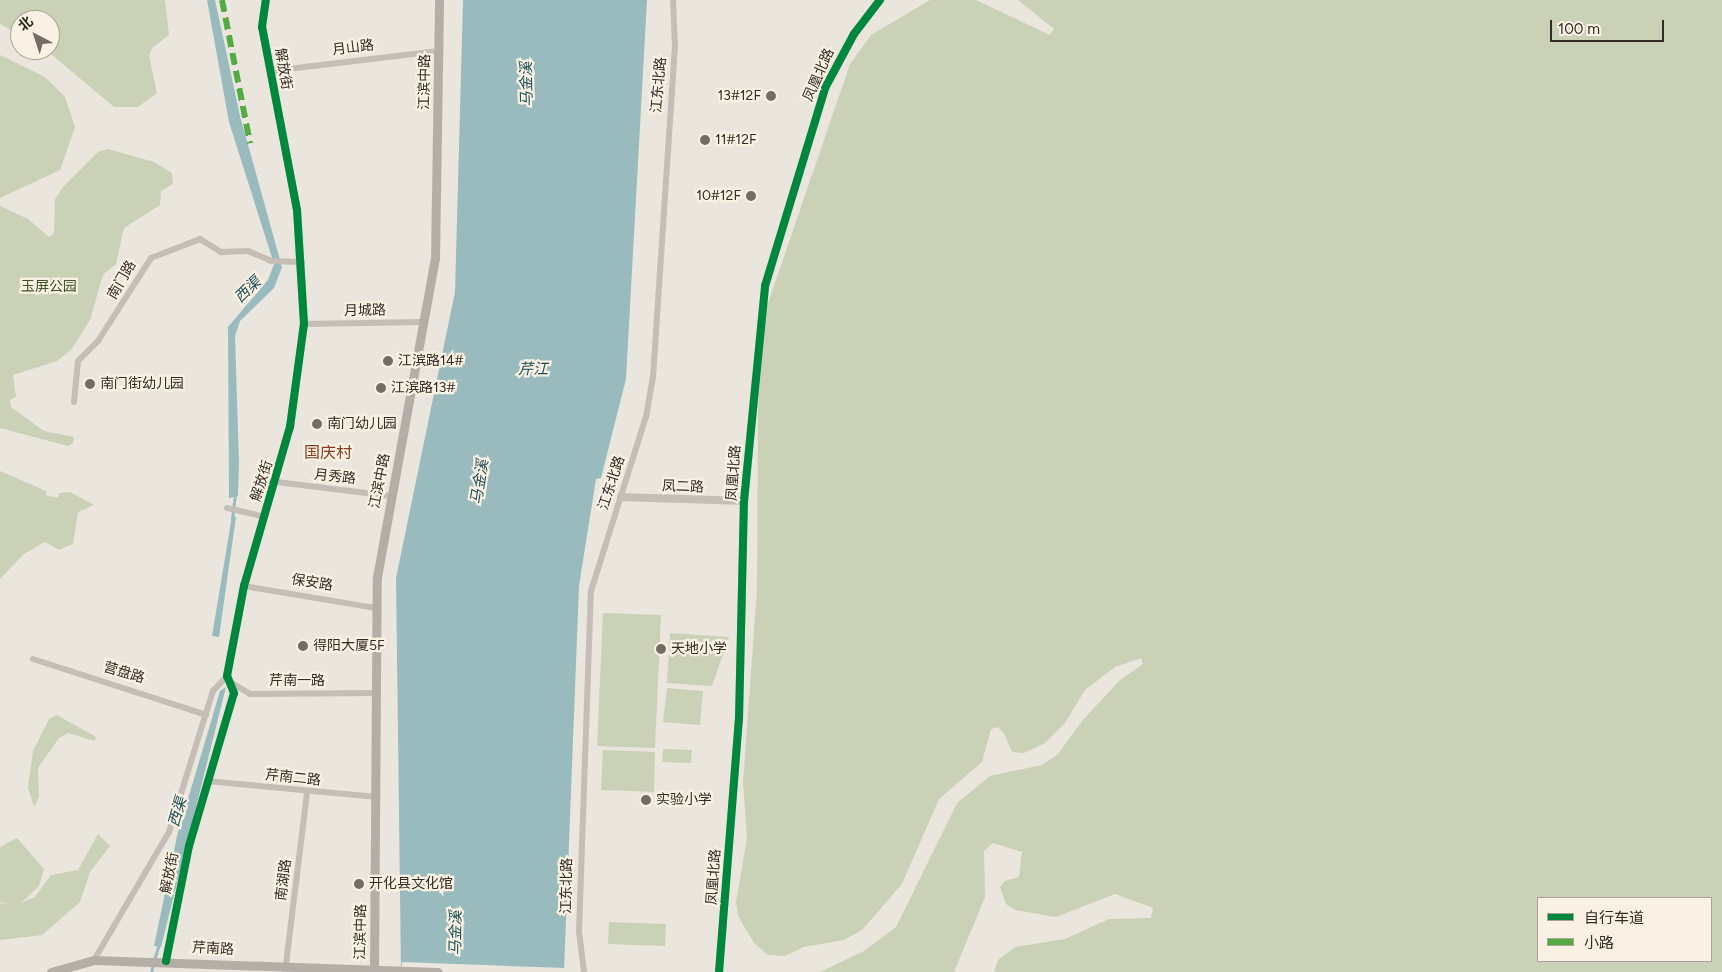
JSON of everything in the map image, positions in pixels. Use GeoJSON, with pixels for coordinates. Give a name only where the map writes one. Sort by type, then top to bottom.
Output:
{"type":"FeatureCollection","features":[{"type":"Feature","properties":{"kind":"main road","name":"江滨中路"},"geometry":{"type":"LineString","coordinates":[[374,971],[377,797],[374,693],[376,608],[390,496],[427,322],[435,259],[440,0]]}},
{"type":"Feature","properties":{"kind":"main road","name":"芹南路"},"geometry":{"type":"LineString","coordinates":[[51,972],[94,960],[166,961],[286,969],[438,972]]}},
{"type":"Feature","properties":{"kind":"street","name":"解放街"},"geometry":{"type":"LineString","coordinates":[[166,961],[188,846],[234,693],[227,676],[244,586],[263,516],[277,482],[290,427],[304,324],[302,262],[297,210],[262,27],[266,0]]}},
{"type":"Feature","properties":{"kind":"street","name":"江东北路"},"geometry":{"type":"LineString","coordinates":[[584,972],[578,931],[591,591],[621,497],[653,377],[675,47],[673,0]]}},
{"type":"Feature","properties":{"kind":"street","name":"凤凰北路"},"geometry":{"type":"LineString","coordinates":[[719,972],[739,719],[744,501],[757,332],[775,247],[825,88],[854,34],[880,0]]}},
{"type":"Feature","properties":{"kind":"street","name":"月山路"},"geometry":{"type":"LineString","coordinates":[[270,71],[439,50]]}},
{"type":"Feature","properties":{"kind":"street","name":"南门路"},"geometry":{"type":"LineString","coordinates":[[74,402],[78,361],[98,341],[151,258],[200,239],[221,252],[248,251],[271,260],[302,262]]}},
{"type":"Feature","properties":{"kind":"street","name":"月城路"},"geometry":{"type":"LineString","coordinates":[[304,324],[427,322]]}},
{"type":"Feature","properties":{"kind":"street","name":"月秀路"},"geometry":{"type":"LineString","coordinates":[[277,482],[390,496]]}},
{"type":"Feature","properties":{"kind":"street","name":"凤二路"},"geometry":{"type":"LineString","coordinates":[[621,497],[744,501]]}},
{"type":"Feature","properties":{"kind":"street"},"geometry":{"type":"LineString","coordinates":[[227,508],[263,516]]}},
{"type":"Feature","properties":{"kind":"street","name":"保安路"},"geometry":{"type":"LineString","coordinates":[[244,586],[376,608]]}},
{"type":"Feature","properties":{"kind":"street","name":"营盘路"},"geometry":{"type":"LineString","coordinates":[[33,658],[206,715]]}},
{"type":"Feature","properties":{"kind":"street","name":"解放街"},"geometry":{"type":"LineString","coordinates":[[94,960],[169,832],[216,686],[227,676]]}},
{"type":"Feature","properties":{"kind":"street","name":"芹南一路"},"geometry":{"type":"LineString","coordinates":[[227,676],[250,694],[374,693]]}},
{"type":"Feature","properties":{"kind":"street","name":"芹南二路"},"geometry":{"type":"LineString","coordinates":[[207,781],[307,792],[377,797]]}},
{"type":"Feature","properties":{"kind":"street","name":"南湖路"},"geometry":{"type":"LineString","coordinates":[[286,969],[307,792]]}},
{"type":"Feature","properties":{"kind":"green space"},"geometry":{"type":"Polygon","coordinates":[[[0,0],[165,0],[169,35],[152,48],[149,56],[157,93],[138,107],[114,107],[58,60],[60,60],[60,10],[10,10],[10,30],[0,24],[0,0]]]}},
{"type":"Feature","properties":{"kind":"green space"},"geometry":{"type":"Polygon","coordinates":[[[930,0],[976,0],[1050,35],[1054,29],[1018,0],[1722,0],[1722,972],[994,972],[998,960],[1015,947],[1065,939],[1109,919],[1151,918],[1153,908],[1115,894],[1056,917],[1015,910],[1006,904],[1000,887],[1005,881],[1019,877],[1022,852],[993,843],[984,851],[985,897],[954,972],[820,972],[864,951],[896,927],[957,803],[990,776],[1042,765],[1058,754],[1082,721],[1120,680],[1143,664],[1141,658],[1115,667],[1085,690],[1065,723],[1045,743],[1024,753],[1012,752],[1004,733],[998,727],[991,729],[982,762],[939,799],[902,884],[862,930],[844,940],[804,947],[785,956],[768,955],[754,943],[738,916],[736,902],[747,838],[743,783],[757,589],[758,408],[765,312],[850,64],[871,35],[930,0]]]}},
{"type":"Feature","properties":{"kind":"green space"},"geometry":{"type":"Polygon","coordinates":[[[0,55],[45,77],[65,97],[75,127],[60,170],[0,198],[0,55]]]}},
{"type":"Feature","properties":{"kind":"green space","name":"玉屏公园"},"geometry":{"type":"Polygon","coordinates":[[[108,149],[154,162],[172,173],[173,184],[161,191],[160,205],[124,228],[116,264],[103,275],[90,320],[71,350],[57,361],[13,375],[16,397],[10,400],[11,407],[44,431],[74,437],[73,443],[68,446],[0,428],[0,206],[28,219],[49,237],[54,234],[55,199],[63,187],[98,152],[108,149]]]}},
{"type":"Feature","properties":{"kind":"green space"},"geometry":{"type":"Polygon","coordinates":[[[0,471],[46,491],[46,495],[58,498],[59,493],[70,492],[94,505],[78,512],[73,544],[59,550],[45,542],[24,554],[0,579],[0,471]]]}},
{"type":"Feature","properties":{"kind":"green space"},"geometry":{"type":"Polygon","coordinates":[[[603,613],[661,615],[655,748],[597,746],[603,613]]]}},
{"type":"Feature","properties":{"kind":"green space"},"geometry":{"type":"Polygon","coordinates":[[[670,633],[729,637],[712,686],[667,683],[670,633]]]}},
{"type":"Feature","properties":{"kind":"green space"},"geometry":{"type":"Polygon","coordinates":[[[667,688],[703,691],[700,725],[663,722],[667,688]]]}},
{"type":"Feature","properties":{"kind":"green space"},"geometry":{"type":"Polygon","coordinates":[[[57,715],[96,737],[95,741],[68,733],[59,738],[38,768],[39,797],[34,807],[28,788],[33,751],[49,719],[57,715]]]}},
{"type":"Feature","properties":{"kind":"green space"},"geometry":{"type":"Polygon","coordinates":[[[663,749],[692,750],[691,763],[662,762],[663,749]]]}},
{"type":"Feature","properties":{"kind":"green space"},"geometry":{"type":"Polygon","coordinates":[[[603,750],[655,752],[654,792],[601,790],[603,750]]]}},
{"type":"Feature","properties":{"kind":"green space"},"geometry":{"type":"Polygon","coordinates":[[[98,834],[110,846],[90,872],[80,902],[42,935],[0,940],[0,903],[14,906],[0,902],[0,847],[17,838],[44,869],[39,886],[21,903],[35,897],[51,875],[78,870],[98,834]]]}},
{"type":"Feature","properties":{"kind":"green space"},"geometry":{"type":"Polygon","coordinates":[[[609,922],[666,924],[665,946],[608,944],[609,922]]]}},
{"type":"Feature","properties":{"kind":"water"},"geometry":{"type":"Polygon","coordinates":[[[207,0],[215,0],[240,116],[282,267],[274,288],[240,321],[235,336],[239,462],[238,496],[229,498],[228,327],[268,280],[274,264],[229,122],[207,0]]]}},
{"type":"Feature","properties":{"kind":"water","name":"芹江"},"geometry":{"type":"Polygon","coordinates":[[[463,0],[647,0],[626,379],[601,478],[596,479],[579,586],[564,972],[401,972],[396,578],[455,292],[463,0]]]}},
{"type":"Feature","properties":{"kind":"water"},"geometry":{"type":"Polygon","coordinates":[[[232,516],[236,517],[219,637],[212,636],[232,516]]]}},
{"type":"Feature","properties":{"kind":"water"},"geometry":{"type":"Polygon","coordinates":[[[226,687],[161,947],[154,946],[177,836],[220,691],[226,687]]]}},
{"type":"Feature","properties":{"kind":"pier"},"geometry":{"type":"Polygon","coordinates":[[[402,962],[564,968],[564,972],[401,972],[402,962]]]}},
{"type":"Feature","properties":{"kind":"waterway","name":"西渠"},"geometry":{"type":"LineString","coordinates":[[232,519],[235,495]]}},
{"type":"Feature","properties":{"kind":"waterway","name":"西渠"},"geometry":{"type":"LineString","coordinates":[[154,960],[159,944]]}},
{"type":"Feature","properties":{"kind":"waterway","name":"西渠"},"geometry":{"type":"LineString","coordinates":[[151,972],[153,965]]}},
{"type":"Feature","properties":{"kind":"marked path"},"geometry":{"type":"LineString","coordinates":[[222,0],[250,143]]}},
{"type":"Feature","properties":{"kind":"cycle path"},"geometry":{"type":"LineString","coordinates":[[166,961],[189,846],[234,693],[227,676],[244,586],[290,427],[304,324],[297,210],[262,27],[266,0]]}},
{"type":"Feature","properties":{"kind":"cycle path"},"geometry":{"type":"LineString","coordinates":[[719,972],[739,719],[744,501],[765,286],[825,88],[854,34],[880,0]]}},
{"type":"Feature","properties":{"kind":"place","name":"13#12F"},"geometry":{"type":"Point","coordinates":[771,96]}},
{"type":"Feature","properties":{"kind":"place","name":"11#12F"},"geometry":{"type":"Point","coordinates":[705,140]}},
{"type":"Feature","properties":{"kind":"place","name":"10#12F"},"geometry":{"type":"Point","coordinates":[751,196]}},
{"type":"Feature","properties":{"kind":"place","name":"江滨路14#"},"geometry":{"type":"Point","coordinates":[388,361]}},
{"type":"Feature","properties":{"kind":"place","name":"南门街幼儿园"},"geometry":{"type":"Point","coordinates":[90,384]}},
{"type":"Feature","properties":{"kind":"place","name":"江滨路13#"},"geometry":{"type":"Point","coordinates":[381,388]}},
{"type":"Feature","properties":{"kind":"place","name":"南门幼儿园"},"geometry":{"type":"Point","coordinates":[317,424]}},
{"type":"Feature","properties":{"kind":"place","name":"得阳大厦5F"},"geometry":{"type":"Point","coordinates":[303,646]}},
{"type":"Feature","properties":{"kind":"place","name":"天地小学"},"geometry":{"type":"Point","coordinates":[661,649]}},
{"type":"Feature","properties":{"kind":"place","name":"实验小学"},"geometry":{"type":"Point","coordinates":[646,800]}},
{"type":"Feature","properties":{"kind":"place","name":"开化县文化馆"},"geometry":{"type":"Point","coordinates":[359,884]}},
{"type":"Feature","properties":{"kind":"district","name":"国庆村"},"geometry":{"type":"Point","coordinates":[328,453]}},
{"type":"Feature","properties":{"kind":"water label","name":"马金溪"},"geometry":{"type":"Point","coordinates":[527,84]}},
{"type":"Feature","properties":{"kind":"water label","name":"马金溪"},"geometry":{"type":"Point","coordinates":[480,482]}},
{"type":"Feature","properties":{"kind":"water label","name":"马金溪"},"geometry":{"type":"Point","coordinates":[456,933]}}]}
